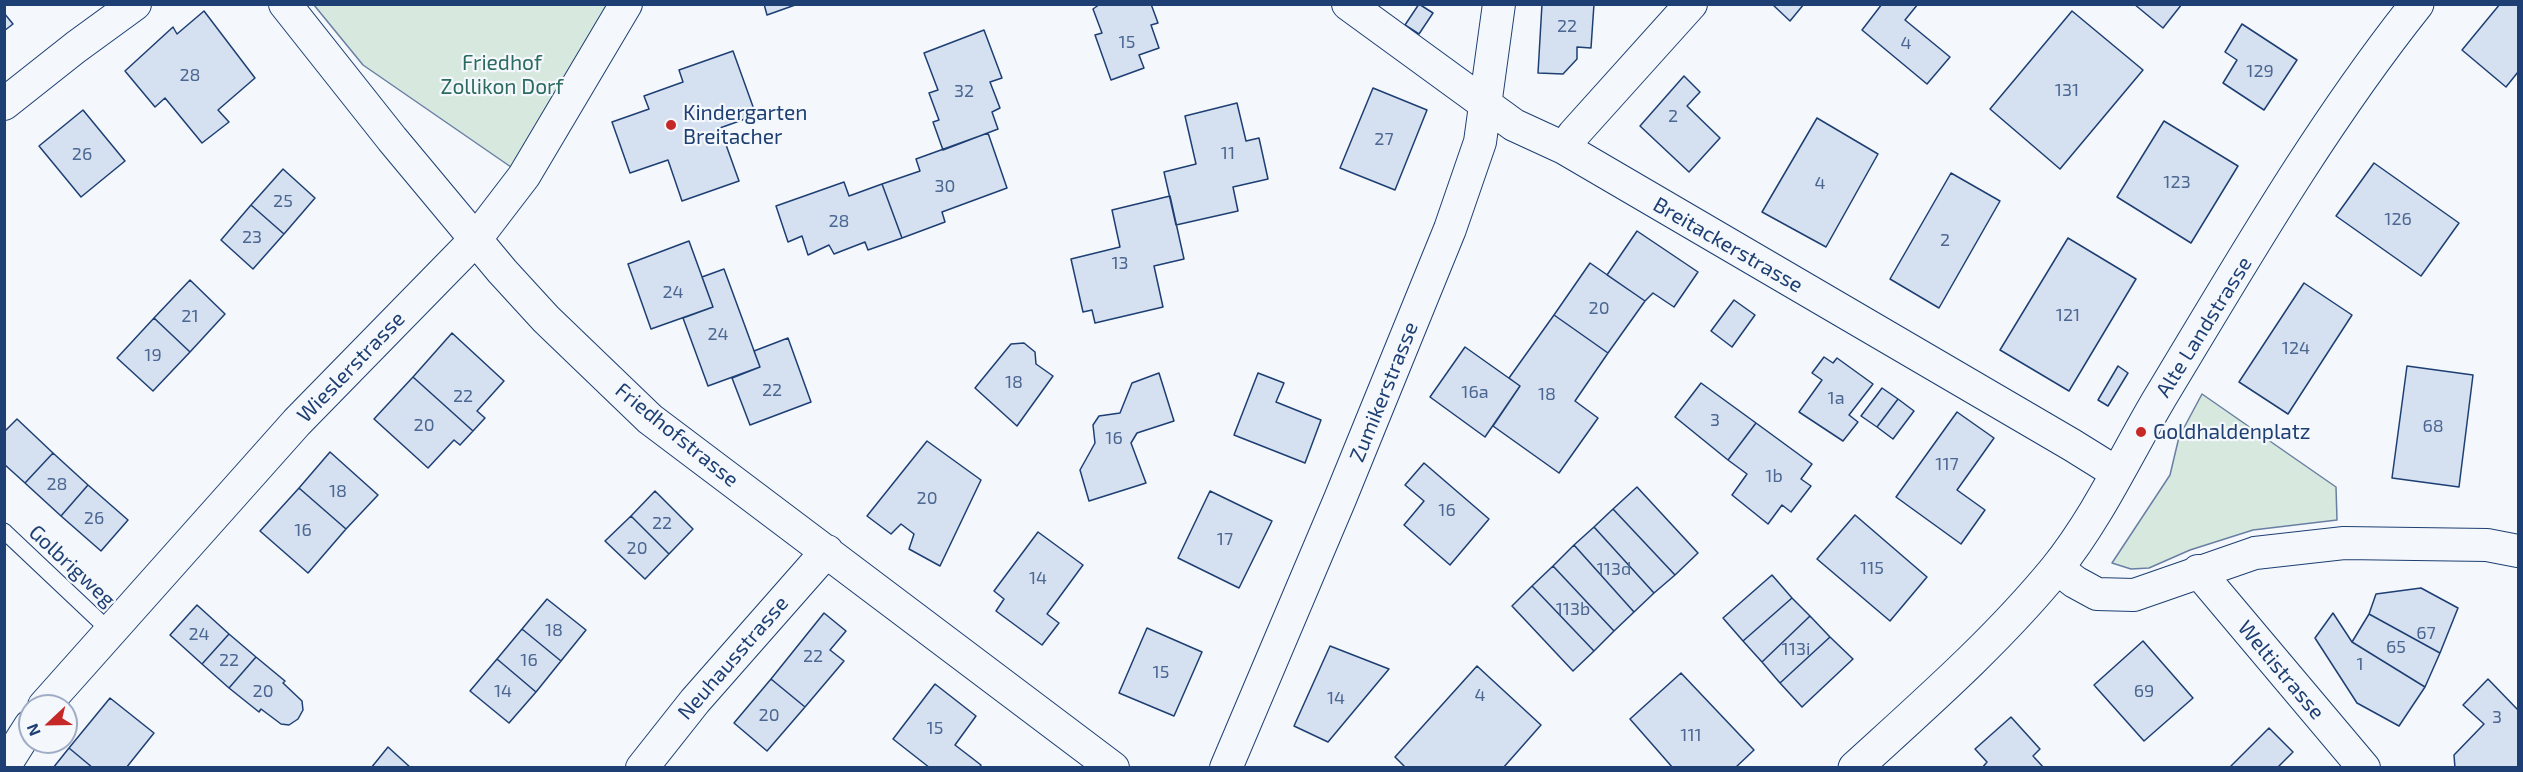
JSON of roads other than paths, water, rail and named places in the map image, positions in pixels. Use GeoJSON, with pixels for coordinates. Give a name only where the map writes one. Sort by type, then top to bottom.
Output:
{"type":"FeatureCollection","features":[{"type":"Feature","properties":{"kind":"main road","name":"Alte Landstrasse"},"geometry":{"type":"LineString","coordinates":[[1855,768],[1985,648],[2057,568],[2094,513],[2179,367],[2300,171],[2375,57],[2417,4]]}},
{"type":"Feature","properties":{"kind":"street"},"geometry":{"type":"LineString","coordinates":[[4,104],[135,4]]}},
{"type":"Feature","properties":{"kind":"street","name":"Friedhofstrasse"},"geometry":{"type":"LineString","coordinates":[[285,4],[475,240],[546,319],[650,419],[1113,768]]}},
{"type":"Feature","properties":{"kind":"street","name":"Wieslerstrasse"},"geometry":{"type":"LineString","coordinates":[[55,694],[297,422],[475,240],[524,176],[626,4]]}},
{"type":"Feature","properties":{"kind":"street","name":"Zumikerstrasse"},"geometry":{"type":"LineString","coordinates":[[1226,768],[1340,499],[1450,229],[1480,142],[1499,4]]}},
{"type":"Feature","properties":{"kind":"street"},"geometry":{"type":"LineString","coordinates":[[1564,148],[1691,4]]}},
{"type":"Feature","properties":{"kind":"street","name":"Breitackerstrasse"},"geometry":{"type":"LineString","coordinates":[[1359,12],[1514,126],[1564,148],[2117,473]]}},
{"type":"Feature","properties":{"kind":"street"},"geometry":{"type":"LineString","coordinates":[[2057,568],[2075,582],[2097,594],[2134,594],[2255,553],[2344,543],[2487,545],[2518,550]]}},
{"type":"Feature","properties":{"kind":"street","name":"Neuhausstrasse"},"geometry":{"type":"LineString","coordinates":[[642,768],[695,701],[827,551]]}},
{"type":"Feature","properties":{"kind":"street","name":"Weltistrasse"},"geometry":{"type":"LineString","coordinates":[[2198,571],[2364,768]]}},
{"type":"Feature","properties":{"kind":"street"},"geometry":{"type":"LineString","coordinates":[[4,767],[18,745]]}},
{"type":"Feature","properties":{"kind":"lane","name":"Golbrigweg"},"geometry":{"type":"LineString","coordinates":[[4,531],[111,632]]}},
{"type":"Feature","properties":{"kind":"place","name":"Kindergarten Breitacher"},"geometry":{"type":"Point","coordinates":[671,125]}},
{"type":"Feature","properties":{"kind":"place","name":"Goldhaldenplatz"},"geometry":{"type":"Point","coordinates":[2141,432]}},
{"type":"Feature","properties":{"kind":"park label","name":"Friedhof Zollikon Dorf"},"geometry":{"type":"Point","coordinates":[502,75]}}]}
